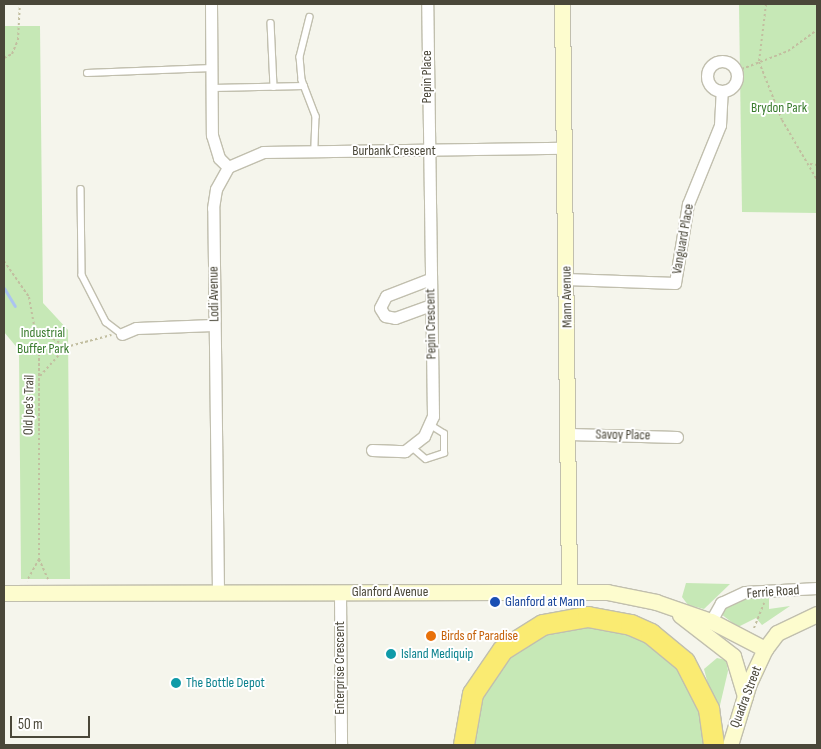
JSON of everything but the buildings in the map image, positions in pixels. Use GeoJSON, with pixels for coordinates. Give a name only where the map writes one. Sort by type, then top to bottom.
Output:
{"type":"FeatureCollection","features":[{"type":"Feature","properties":{"kind":"highway"},"geometry":{"type":"LineString","coordinates":[[464,745],[473,694],[504,650],[543,625],[588,617],[638,628],[685,662],[709,709],[714,745]]}},
{"type":"Feature","properties":{"kind":"main road","name":"Mann Avenue"},"geometry":{"type":"LineString","coordinates":[[562,4],[569,434],[569,590]]}},
{"type":"Feature","properties":{"kind":"main road","name":"Glanford Avenue"},"geometry":{"type":"LineString","coordinates":[[4,593],[569,590],[632,595],[711,621],[765,649]]}},
{"type":"Feature","properties":{"kind":"main road"},"geometry":{"type":"LineString","coordinates":[[670,607],[732,655],[745,696]]}},
{"type":"Feature","properties":{"kind":"main road","name":"Quadra Street"},"geometry":{"type":"LineString","coordinates":[[730,745],[745,696],[765,649],[777,633],[817,614]]}},
{"type":"Feature","properties":{"kind":"street"},"geometry":{"type":"LineString","coordinates":[[211,4],[214,147],[228,167]]}},
{"type":"Feature","properties":{"kind":"street","name":"Pepin Place"},"geometry":{"type":"LineString","coordinates":[[427,4],[427,151]]}},
{"type":"Feature","properties":{"kind":"street"},"geometry":{"type":"LineString","coordinates":[[724,60],[737,71],[736,82],[722,91],[708,83],[710,67],[724,60]]}},
{"type":"Feature","properties":{"kind":"street","name":"Vanguard Place"},"geometry":{"type":"LineString","coordinates":[[566,279],[675,283],[688,204],[720,125],[722,91]]}},
{"type":"Feature","properties":{"kind":"street","name":"Burbank Crescent"},"geometry":{"type":"LineString","coordinates":[[228,167],[263,152],[564,148]]}},
{"type":"Feature","properties":{"kind":"street","name":"Pepin Crescent"},"geometry":{"type":"LineString","coordinates":[[427,151],[431,426]]}},
{"type":"Feature","properties":{"kind":"street","name":"Lodi Avenue"},"geometry":{"type":"LineString","coordinates":[[218,592],[213,208],[216,189],[228,167]]}},
{"type":"Feature","properties":{"kind":"street"},"geometry":{"type":"LineString","coordinates":[[430,280],[386,296],[380,308],[385,316],[395,318],[430,305]]}},
{"type":"Feature","properties":{"kind":"street"},"geometry":{"type":"LineString","coordinates":[[122,334],[136,328],[214,324]]}},
{"type":"Feature","properties":{"kind":"street"},"geometry":{"type":"LineString","coordinates":[[372,450],[388,453],[412,447],[431,426]]}},
{"type":"Feature","properties":{"kind":"street","name":"Savoy Place"},"geometry":{"type":"LineString","coordinates":[[569,434],[677,436]]}},
{"type":"Feature","properties":{"kind":"street","name":"Ferrie Road"},"geometry":{"type":"LineString","coordinates":[[711,621],[721,602],[745,592],[768,594],[817,588]]}},
{"type":"Feature","properties":{"kind":"street","name":"Enterprise Crescent"},"geometry":{"type":"LineString","coordinates":[[340,592],[341,745]]}},
{"type":"Feature","properties":{"kind":"lane"},"geometry":{"type":"LineString","coordinates":[[310,17],[300,56],[304,86],[316,116],[315,152]]}},
{"type":"Feature","properties":{"kind":"lane"},"geometry":{"type":"LineString","coordinates":[[271,23],[274,87]]}},
{"type":"Feature","properties":{"kind":"lane"},"geometry":{"type":"LineString","coordinates":[[86,73],[213,68]]}},
{"type":"Feature","properties":{"kind":"lane"},"geometry":{"type":"LineString","coordinates":[[213,88],[304,86]]}},
{"type":"Feature","properties":{"kind":"lane"},"geometry":{"type":"LineString","coordinates":[[81,189],[82,274],[106,322],[122,334]]}},
{"type":"Feature","properties":{"kind":"lane"},"geometry":{"type":"LineString","coordinates":[[412,447],[426,459],[444,453],[444,434],[431,426]]}},
{"type":"Feature","properties":{"kind":"path"},"geometry":{"type":"LineString","coordinates":[[4,58],[12,54],[18,40],[20,4]]}},
{"type":"Feature","properties":{"kind":"path"},"geometry":{"type":"LineString","coordinates":[[766,4],[759,62],[782,120],[817,180]]}},
{"type":"Feature","properties":{"kind":"path"},"geometry":{"type":"LineString","coordinates":[[737,71],[788,51],[817,30]]}},
{"type":"Feature","properties":{"kind":"path"},"geometry":{"type":"LineString","coordinates":[[809,164],[817,165]]}},
{"type":"Feature","properties":{"kind":"path","name":"Old Joe's Trail"},"geometry":{"type":"LineString","coordinates":[[4,261],[26,288],[36,328],[40,376],[39,558],[54,593]]}},
{"type":"Feature","properties":{"kind":"path"},"geometry":{"type":"LineString","coordinates":[[36,328],[66,347]]}},
{"type":"Feature","properties":{"kind":"path"},"geometry":{"type":"LineString","coordinates":[[40,376],[66,347],[122,334]]}},
{"type":"Feature","properties":{"kind":"path","name":"Old Joe's Trail"},"geometry":{"type":"LineString","coordinates":[[20,593],[39,558]]}},
{"type":"Feature","properties":{"kind":"path"},"geometry":{"type":"LineString","coordinates":[[765,649],[754,627],[768,594]]}},
{"type":"Feature","properties":{"kind":"green space","name":"Brydon Park"},"geometry":{"type":"Polygon","coordinates":[[[739,4],[817,4],[817,213],[742,212],[739,4]]]}},
{"type":"Feature","properties":{"kind":"green space","name":"Industrial Buffer Park"},"geometry":{"type":"Polygon","coordinates":[[[4,26],[40,26],[43,303],[68,330],[70,579],[21,579],[19,350],[4,332],[4,26]]]}},
{"type":"Feature","properties":{"kind":"green space"},"geometry":{"type":"Polygon","coordinates":[[[686,583],[730,584],[704,609],[688,605],[682,597],[686,583]]]}},
{"type":"Feature","properties":{"kind":"green space"},"geometry":{"type":"Polygon","coordinates":[[[740,596],[769,597],[769,609],[790,606],[762,625],[756,618],[738,627],[721,614],[722,607],[740,596]]]}},
{"type":"Feature","properties":{"kind":"green space"},"geometry":{"type":"Polygon","coordinates":[[[574,624],[631,631],[673,660],[699,702],[706,745],[471,745],[487,680],[507,654],[539,633],[574,624]]]}},
{"type":"Feature","properties":{"kind":"green space"},"geometry":{"type":"Polygon","coordinates":[[[717,658],[726,660],[728,671],[717,718],[704,669],[717,658]]]}},
{"type":"Feature","properties":{"kind":"waterway"},"geometry":{"type":"LineString","coordinates":[[4,288],[15,306]]}},
{"type":"Feature","properties":{"kind":"place","name":"Glanford at Mann"},"geometry":{"type":"Point","coordinates":[495,602]}},
{"type":"Feature","properties":{"kind":"place","name":"Birds of Paradise"},"geometry":{"type":"Point","coordinates":[431,636]}},
{"type":"Feature","properties":{"kind":"place","name":"Island Mediquip"},"geometry":{"type":"Point","coordinates":[391,654]}},
{"type":"Feature","properties":{"kind":"place","name":"The Bottle Depot"},"geometry":{"type":"Point","coordinates":[176,683]}}]}
